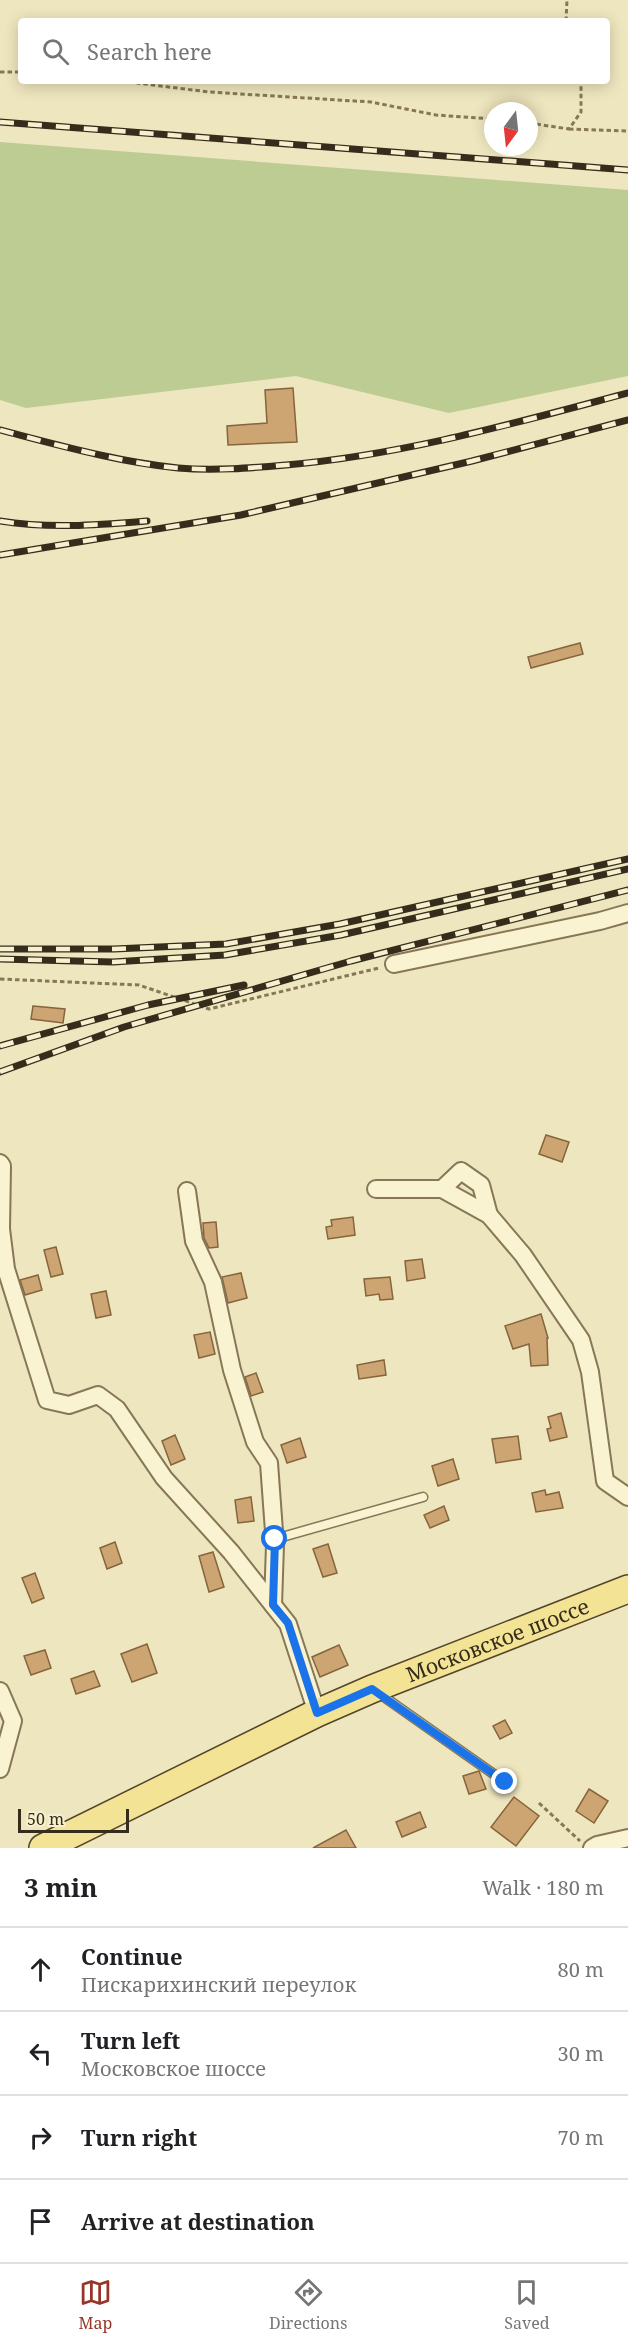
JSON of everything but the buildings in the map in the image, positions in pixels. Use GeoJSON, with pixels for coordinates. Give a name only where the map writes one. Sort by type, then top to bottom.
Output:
{"type":"FeatureCollection","features":[{"type":"Feature","properties":{"kind":"main road","name":"Московское шоссе"},"geometry":{"type":"LineString","coordinates":[[43,1848],[317,1713],[372,1689],[628,1589]]}},
{"type":"Feature","properties":{"kind":"street"},"geometry":{"type":"LineString","coordinates":[[394,964],[600,921],[628,913]]}},
{"type":"Feature","properties":{"kind":"street"},"geometry":{"type":"LineString","coordinates":[[0,1163],[2,1167],[1,1229],[6,1269],[47,1400],[69,1405],[98,1395],[117,1409],[164,1478],[231,1552],[288,1623],[317,1713]]}},
{"type":"Feature","properties":{"kind":"street"},"geometry":{"type":"LineString","coordinates":[[442,1189],[461,1171],[481,1185],[489,1215]]}},
{"type":"Feature","properties":{"kind":"street"},"geometry":{"type":"LineString","coordinates":[[376,1189],[442,1189],[489,1215],[523,1255],[581,1340],[590,1372],[605,1481],[628,1497]]}},
{"type":"Feature","properties":{"kind":"street"},"geometry":{"type":"LineString","coordinates":[[187,1191],[195,1241],[213,1282],[232,1370],[255,1442],[269,1463],[275,1539],[273,1605]]}},
{"type":"Feature","properties":{"kind":"street"},"geometry":{"type":"LineString","coordinates":[[0,1691],[13,1721],[0,1769]]}},
{"type":"Feature","properties":{"kind":"street"},"geometry":{"type":"LineString","coordinates":[[590,1848],[628,1838]]}},
{"type":"Feature","properties":{"kind":"lane"},"geometry":{"type":"LineString","coordinates":[[275,1539],[423,1497]]}},
{"type":"Feature","properties":{"kind":"lane"},"geometry":{"type":"LineString","coordinates":[[372,1689],[505,1782]]}},
{"type":"Feature","properties":{"kind":"path"},"geometry":{"type":"LineString","coordinates":[[566,18],[567,0]]}},
{"type":"Feature","properties":{"kind":"path"},"geometry":{"type":"LineString","coordinates":[[0,72],[18,72]]}},
{"type":"Feature","properties":{"kind":"path"},"geometry":{"type":"LineString","coordinates":[[145,84],[209,92],[371,102],[436,115],[484,118]]}},
{"type":"Feature","properties":{"kind":"path"},"geometry":{"type":"LineString","coordinates":[[569,129],[580,112],[581,84]]}},
{"type":"Feature","properties":{"kind":"path"},"geometry":{"type":"LineString","coordinates":[[538,124],[569,129],[628,131]]}},
{"type":"Feature","properties":{"kind":"path"},"geometry":{"type":"LineString","coordinates":[[0,979],[140,985],[209,1009],[394,964]]}},
{"type":"Feature","properties":{"kind":"path"},"geometry":{"type":"LineString","coordinates":[[539,1803],[590,1848]]}},
{"type":"Feature","properties":{"kind":"green space"},"geometry":{"type":"Polygon","coordinates":[[[0,142],[628,190],[628,376],[449,413],[296,376],[26,408],[0,400],[0,142]]]}},
{"type":"Feature","properties":{"kind":"railway"},"geometry":{"type":"LineString","coordinates":[[0,122],[628,170]]}},
{"type":"Feature","properties":{"kind":"railway"},"geometry":{"type":"LineString","coordinates":[[0,430],[133,462],[192,469],[246,468],[330,460],[416,446],[628,393]]}},
{"type":"Feature","properties":{"kind":"railway"},"geometry":{"type":"LineString","coordinates":[[0,555],[241,515],[472,461],[628,420]]}},
{"type":"Feature","properties":{"kind":"railway"},"geometry":{"type":"LineString","coordinates":[[0,521],[55,526],[147,521]]}},
{"type":"Feature","properties":{"kind":"railway"},"geometry":{"type":"LineString","coordinates":[[0,949],[114,949],[226,944],[340,924],[628,859]]}},
{"type":"Feature","properties":{"kind":"railway"},"geometry":{"type":"LineString","coordinates":[[0,959],[113,962],[225,955],[341,935],[628,869]]}},
{"type":"Feature","properties":{"kind":"railway"},"geometry":{"type":"LineString","coordinates":[[0,1072],[124,1027],[351,961],[628,890]]}},
{"type":"Feature","properties":{"kind":"railway"},"geometry":{"type":"LineString","coordinates":[[0,1046],[148,1005],[244,985]]}},
{"type":"Feature","properties":{"kind":"route"},"geometry":{"type":"LineString","coordinates":[[275,1539],[273,1605],[288,1623],[317,1713],[372,1689],[505,1782]]}}]}
